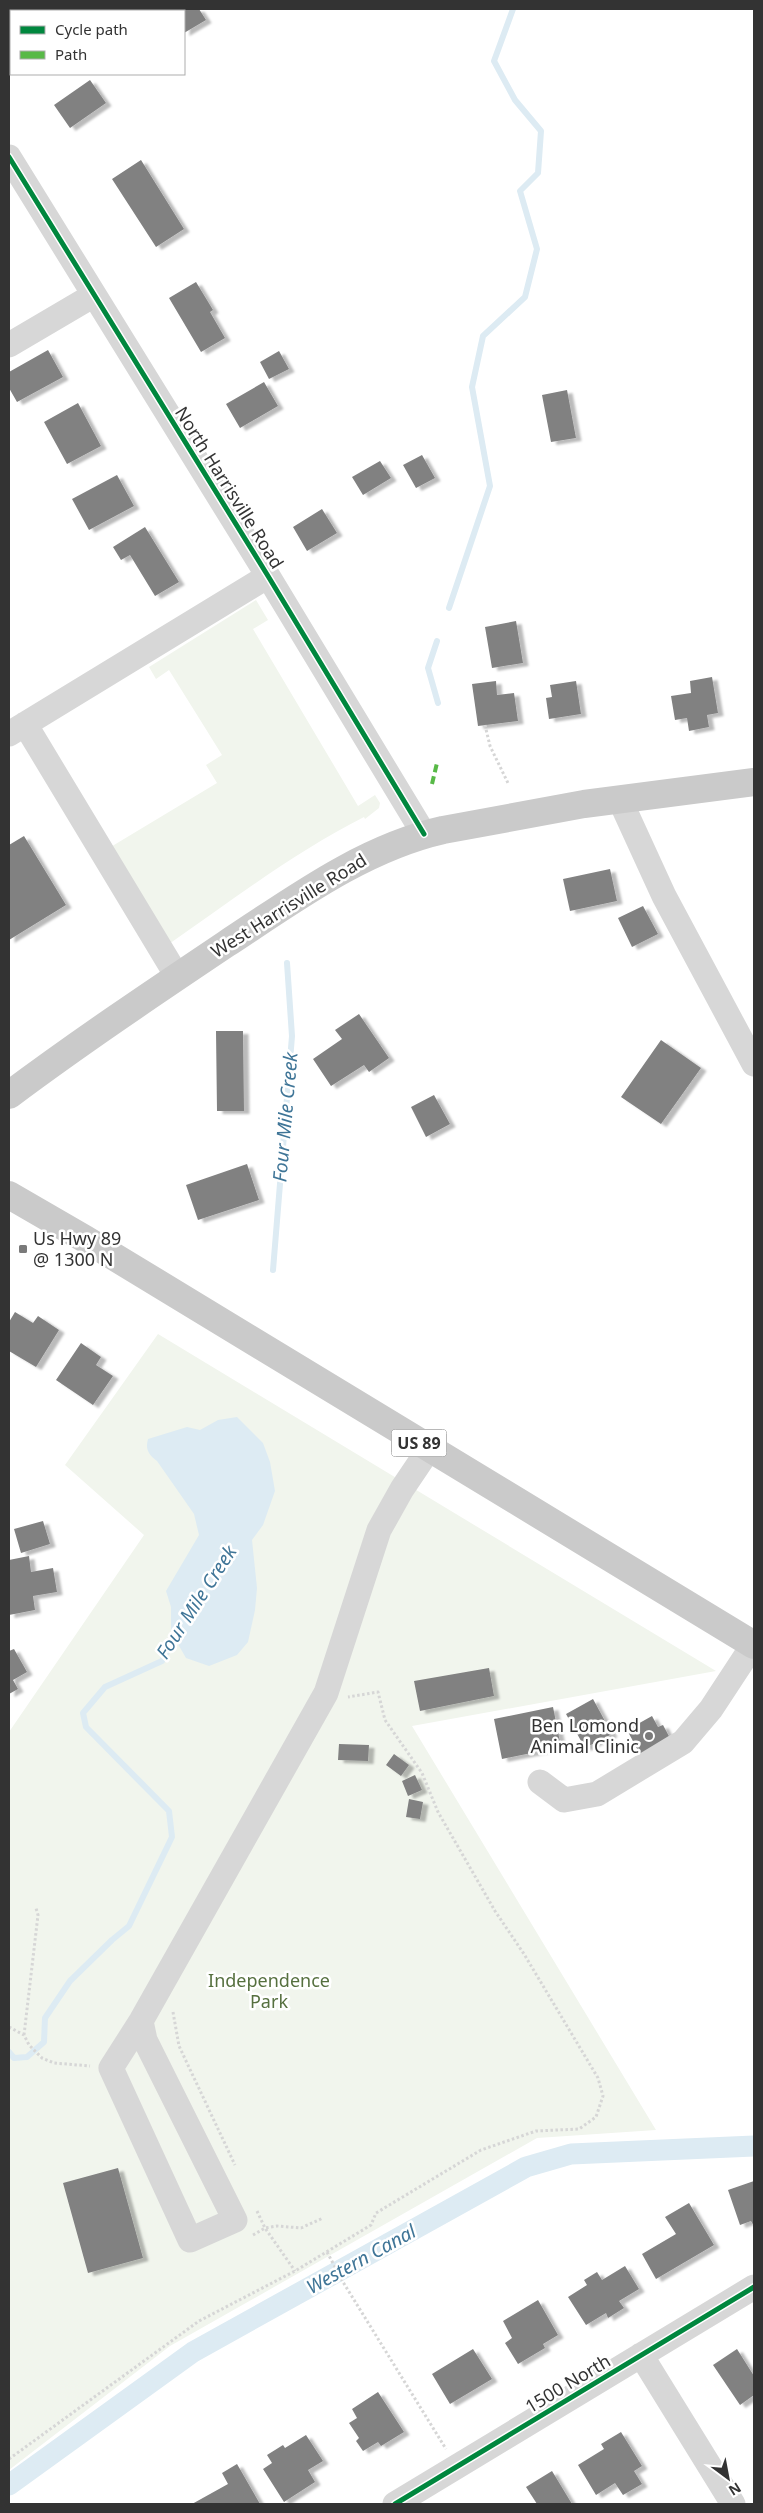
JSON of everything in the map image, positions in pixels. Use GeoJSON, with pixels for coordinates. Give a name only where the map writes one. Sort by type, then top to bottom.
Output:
{"type":"FeatureCollection","features":[{"type":"Feature","properties":{"kind":"main road","name":"West Harrisville Road"},"geometry":{"type":"LineString","coordinates":[[9,1095],[74,1046],[304,892],[368,856],[424,834],[584,804],[754,782]]}},
{"type":"Feature","properties":{"kind":"main road","name":"US 89"},"geometry":{"type":"LineString","coordinates":[[9,1195],[85,1239],[754,1645]]}},
{"type":"Feature","properties":{"kind":"street","name":"North Harrisville Road"},"geometry":{"type":"LineString","coordinates":[[9,157],[268,576],[424,834]]}},
{"type":"Feature","properties":{"kind":"street"},"geometry":{"type":"LineString","coordinates":[[9,345],[94,295]]}},
{"type":"Feature","properties":{"kind":"street"},"geometry":{"type":"LineString","coordinates":[[178,976],[17,729],[268,576]]}},
{"type":"Feature","properties":{"kind":"street"},"geometry":{"type":"LineString","coordinates":[[620,800],[664,896],[754,1064]]}},
{"type":"Feature","properties":{"kind":"street"},"geometry":{"type":"LineString","coordinates":[[141,2021],[145,2040],[235,2220],[190,2240],[111,2068],[141,2021],[326,1693],[379,1530],[402,1489],[429,1449]]}},
{"type":"Feature","properties":{"kind":"street"},"geometry":{"type":"LineString","coordinates":[[540,1782],[564,1800],[597,1794],[683,1742],[711,1709],[754,1645]]}},
{"type":"Feature","properties":{"kind":"street","name":"1500 North"},"geometry":{"type":"LineString","coordinates":[[396,2504],[754,2287]]}},
{"type":"Feature","properties":{"kind":"street"},"geometry":{"type":"LineString","coordinates":[[642,2356],[733,2504]]}},
{"type":"Feature","properties":{"kind":"path"},"geometry":{"type":"LineString","coordinates":[[485,725],[490,746],[508,783]]}},
{"type":"Feature","properties":{"kind":"path"},"geometry":{"type":"LineString","coordinates":[[9,2459],[199,2321],[295,2271],[371,2225],[376,2213],[482,2150],[536,2131],[579,2129],[596,2117],[603,2096],[598,2078],[583,2050],[471,1870],[438,1812],[422,1773],[384,1720],[378,1692],[340,1698]]}},
{"type":"Feature","properties":{"kind":"path"},"geometry":{"type":"LineString","coordinates":[[36,1908],[38,1915],[24,2035],[29,2045],[42,2058],[54,2063],[111,2068]]}},
{"type":"Feature","properties":{"kind":"path"},"geometry":{"type":"LineString","coordinates":[[173,2008],[173,2018],[179,2046],[239,2173]]}},
{"type":"Feature","properties":{"kind":"path"},"geometry":{"type":"LineString","coordinates":[[9,2027],[24,2035]]}},
{"type":"Feature","properties":{"kind":"path"},"geometry":{"type":"LineString","coordinates":[[256,2208],[265,2228],[295,2271]]}},
{"type":"Feature","properties":{"kind":"path"},"geometry":{"type":"LineString","coordinates":[[265,2228],[277,2226],[301,2228],[323,2218]]}},
{"type":"Feature","properties":{"kind":"path"},"geometry":{"type":"LineString","coordinates":[[326,2252],[447,2451]]}},
{"type":"Feature","properties":{"kind":"green space"},"geometry":{"type":"Polygon","coordinates":[[[256,600],[268,620],[253,629],[358,806],[375,795],[380,803],[379,808],[365,819],[364,817],[313,845],[169,944],[109,848],[217,783],[206,765],[222,755],[169,670],[156,679],[149,667],[256,600]]]}},
{"type":"Feature","properties":{"kind":"green space","name":"Independence Park"},"geometry":{"type":"Polygon","coordinates":[[[158,1334],[716,1671],[412,1726],[656,2130],[537,2138],[170,2346],[9,2470],[9,1732],[144,1535],[65,1465],[158,1334]]]}},
{"type":"Feature","properties":{"kind":"water"},"geometry":{"type":"Polygon","coordinates":[[[237,1417],[263,1443],[270,1462],[275,1491],[263,1525],[252,1540],[257,1588],[255,1610],[248,1642],[237,1655],[209,1666],[186,1658],[171,1632],[171,1607],[166,1591],[199,1535],[194,1514],[157,1461],[150,1454],[147,1449],[147,1443],[148,1439],[187,1427],[200,1430],[218,1420],[237,1417]]]}},
{"type":"Feature","properties":{"kind":"building"},"geometry":{"type":"Polygon","coordinates":[[[199,9],[206,20],[185,32],[185,10],[144,10],[199,9]]]}},
{"type":"Feature","properties":{"kind":"building"},"geometry":{"type":"Polygon","coordinates":[[[90,80],[106,103],[70,128],[54,105],[90,80]]]}},
{"type":"Feature","properties":{"kind":"building"},"geometry":{"type":"Polygon","coordinates":[[[141,160],[184,229],[156,247],[112,179],[141,160]]]}},
{"type":"Feature","properties":{"kind":"building"},"geometry":{"type":"Polygon","coordinates":[[[196,282],[213,310],[210,312],[225,338],[201,352],[169,298],[196,282]]]}},
{"type":"Feature","properties":{"kind":"building"},"geometry":{"type":"Polygon","coordinates":[[[48,350],[63,377],[17,402],[9,388],[9,372],[48,350]]]}},
{"type":"Feature","properties":{"kind":"building"},"geometry":{"type":"Polygon","coordinates":[[[279,351],[289,369],[269,379],[260,362],[279,351]]]}},
{"type":"Feature","properties":{"kind":"building"},"geometry":{"type":"Polygon","coordinates":[[[264,382],[278,406],[240,428],[226,404],[264,382]]]}},
{"type":"Feature","properties":{"kind":"building"},"geometry":{"type":"Polygon","coordinates":[[[567,390],[576,438],[551,442],[542,395],[567,390]]]}},
{"type":"Feature","properties":{"kind":"building"},"geometry":{"type":"Polygon","coordinates":[[[78,403],[101,446],[67,464],[44,422],[78,403]]]}},
{"type":"Feature","properties":{"kind":"building"},"geometry":{"type":"Polygon","coordinates":[[[422,455],[435,478],[416,488],[403,465],[422,455]]]}},
{"type":"Feature","properties":{"kind":"building"},"geometry":{"type":"Polygon","coordinates":[[[380,461],[391,478],[363,495],[352,477],[380,461]]]}},
{"type":"Feature","properties":{"kind":"building"},"geometry":{"type":"Polygon","coordinates":[[[117,475],[134,506],[89,530],[72,499],[117,475]]]}},
{"type":"Feature","properties":{"kind":"building"},"geometry":{"type":"Polygon","coordinates":[[[322,509],[337,533],[307,551],[293,527],[322,509]]]}},
{"type":"Feature","properties":{"kind":"building"},"geometry":{"type":"Polygon","coordinates":[[[145,527],[179,582],[155,596],[130,555],[121,560],[113,547],[145,527]]]}},
{"type":"Feature","properties":{"kind":"building"},"geometry":{"type":"Polygon","coordinates":[[[516,621],[523,663],[492,668],[485,627],[516,621]]]}},
{"type":"Feature","properties":{"kind":"building"},"geometry":{"type":"Polygon","coordinates":[[[712,677],[718,713],[707,715],[709,727],[689,731],[687,718],[675,720],[671,696],[691,693],[690,681],[712,677]]]}},
{"type":"Feature","properties":{"kind":"building"},"geometry":{"type":"Polygon","coordinates":[[[496,681],[497,695],[514,693],[518,721],[478,726],[472,684],[496,681]]]}},
{"type":"Feature","properties":{"kind":"building"},"geometry":{"type":"Polygon","coordinates":[[[576,681],[581,714],[549,719],[546,698],[552,697],[550,685],[576,681]]]}},
{"type":"Feature","properties":{"kind":"building"},"geometry":{"type":"Polygon","coordinates":[[[24,836],[66,905],[9,940],[9,845],[24,836]]]}},
{"type":"Feature","properties":{"kind":"building"},"geometry":{"type":"Polygon","coordinates":[[[610,869],[617,901],[570,911],[563,879],[610,869]]]}},
{"type":"Feature","properties":{"kind":"building"},"geometry":{"type":"Polygon","coordinates":[[[643,906],[658,934],[632,947],[618,918],[643,906]]]}},
{"type":"Feature","properties":{"kind":"building"},"geometry":{"type":"Polygon","coordinates":[[[359,1014],[389,1058],[369,1072],[364,1065],[331,1086],[313,1059],[342,1039],[335,1030],[359,1014]]]}},
{"type":"Feature","properties":{"kind":"building"},"geometry":{"type":"Polygon","coordinates":[[[216,1031],[243,1031],[244,1111],[217,1111],[216,1031]]]}},
{"type":"Feature","properties":{"kind":"building"},"geometry":{"type":"Polygon","coordinates":[[[661,1040],[701,1068],[661,1124],[621,1097],[661,1040]]]}},
{"type":"Feature","properties":{"kind":"building"},"geometry":{"type":"Polygon","coordinates":[[[434,1095],[450,1124],[426,1137],[411,1107],[434,1095]]]}},
{"type":"Feature","properties":{"kind":"building"},"geometry":{"type":"Polygon","coordinates":[[[247,1164],[259,1200],[198,1220],[186,1185],[247,1164]]]}},
{"type":"Feature","properties":{"kind":"building"},"geometry":{"type":"Polygon","coordinates":[[[15,1312],[33,1323],[38,1316],[59,1330],[36,1367],[9,1351],[9,1322],[15,1312]]]}},
{"type":"Feature","properties":{"kind":"building"},"geometry":{"type":"Polygon","coordinates":[[[81,1343],[101,1357],[96,1365],[113,1376],[93,1405],[56,1380],[81,1343]]]}},
{"type":"Feature","properties":{"kind":"building"},"geometry":{"type":"Polygon","coordinates":[[[43,1521],[50,1544],[21,1553],[14,1529],[43,1521]]]}},
{"type":"Feature","properties":{"kind":"building"},"geometry":{"type":"Polygon","coordinates":[[[29,1556],[31,1572],[53,1568],[57,1592],[33,1596],[35,1610],[9,1615],[9,1560],[29,1556]]]}},
{"type":"Feature","properties":{"kind":"building"},"geometry":{"type":"Polygon","coordinates":[[[14,1649],[27,1672],[13,1680],[18,1689],[9,1694],[9,1651],[14,1649]]]}},
{"type":"Feature","properties":{"kind":"building"},"geometry":{"type":"Polygon","coordinates":[[[489,1668],[494,1696],[420,1711],[414,1681],[489,1668]]]}},
{"type":"Feature","properties":{"kind":"building"},"geometry":{"type":"Polygon","coordinates":[[[593,1699],[612,1734],[585,1748],[566,1714],[593,1699]]]}},
{"type":"Feature","properties":{"kind":"building"},"geometry":{"type":"Polygon","coordinates":[[[553,1707],[561,1747],[502,1759],[494,1719],[553,1707]]]}},
{"type":"Feature","properties":{"kind":"building","name":"Ben Lomond Animal Clinic"},"geometry":{"type":"Polygon","coordinates":[[[652,1716],[658,1727],[663,1725],[672,1742],[642,1758],[627,1730],[652,1716]]]}},
{"type":"Feature","properties":{"kind":"building"},"geometry":{"type":"Polygon","coordinates":[[[339,1744],[369,1745],[368,1761],[338,1760],[339,1744]]]}},
{"type":"Feature","properties":{"kind":"building"},"geometry":{"type":"Polygon","coordinates":[[[394,1754],[409,1765],[401,1776],[386,1765],[394,1754]]]}},
{"type":"Feature","properties":{"kind":"building"},"geometry":{"type":"Polygon","coordinates":[[[415,1775],[422,1790],[408,1796],[402,1781],[415,1775]]]}},
{"type":"Feature","properties":{"kind":"building"},"geometry":{"type":"Polygon","coordinates":[[[409,1799],[423,1802],[420,1819],[406,1817],[409,1799]]]}},
{"type":"Feature","properties":{"kind":"building"},"geometry":{"type":"Polygon","coordinates":[[[118,2168],[143,2258],[88,2273],[63,2183],[118,2168]]]}},
{"type":"Feature","properties":{"kind":"building"},"geometry":{"type":"Polygon","coordinates":[[[754,2181],[754,2226],[751,2221],[740,2225],[728,2190],[754,2181]]]}},
{"type":"Feature","properties":{"kind":"building"},"geometry":{"type":"Polygon","coordinates":[[[689,2203],[714,2245],[656,2279],[642,2254],[676,2234],[665,2217],[689,2203]]]}},
{"type":"Feature","properties":{"kind":"building"},"geometry":{"type":"Polygon","coordinates":[[[625,2266],[639,2289],[619,2301],[624,2308],[608,2318],[606,2313],[586,2325],[568,2297],[587,2285],[584,2280],[597,2272],[602,2280],[625,2266]]]}},
{"type":"Feature","properties":{"kind":"building"},"geometry":{"type":"Polygon","coordinates":[[[538,2300],[558,2335],[543,2344],[545,2348],[518,2364],[505,2343],[512,2338],[503,2321],[538,2300]]]}},
{"type":"Feature","properties":{"kind":"building"},"geometry":{"type":"Polygon","coordinates":[[[473,2349],[492,2379],[450,2404],[432,2374],[473,2349]]]}},
{"type":"Feature","properties":{"kind":"building"},"geometry":{"type":"Polygon","coordinates":[[[737,2349],[754,2376],[754,2395],[740,2405],[713,2365],[737,2349]]]}},
{"type":"Feature","properties":{"kind":"building"},"geometry":{"type":"Polygon","coordinates":[[[378,2392],[404,2432],[381,2446],[378,2442],[363,2451],[356,2441],[359,2438],[349,2423],[357,2418],[352,2409],[378,2392]]]}},
{"type":"Feature","properties":{"kind":"building"},"geometry":{"type":"Polygon","coordinates":[[[621,2432],[642,2466],[634,2471],[642,2484],[623,2495],[615,2483],[596,2495],[578,2465],[604,2449],[601,2444],[621,2432]]]}},
{"type":"Feature","properties":{"kind":"building"},"geometry":{"type":"Polygon","coordinates":[[[306,2435],[323,2461],[308,2470],[315,2482],[284,2502],[263,2469],[272,2463],[267,2455],[283,2445],[285,2448],[306,2435]]]}},
{"type":"Feature","properties":{"kind":"building"},"geometry":{"type":"Polygon","coordinates":[[[237,2464],[260,2504],[192,2504],[228,2484],[222,2473],[237,2464]]]}},
{"type":"Feature","properties":{"kind":"building"},"geometry":{"type":"Polygon","coordinates":[[[552,2471],[572,2504],[537,2504],[526,2487],[552,2471]]]}},
{"type":"Feature","properties":{"kind":"waterway","name":"Four Mile Creek"},"geometry":{"type":"LineString","coordinates":[[449,608],[490,486],[472,387],[483,336],[525,297],[537,249],[520,191],[538,173],[541,131],[515,100],[494,61],[513,9]]}},
{"type":"Feature","properties":{"kind":"waterway","name":"Four Mile Creek"},"geometry":{"type":"LineString","coordinates":[[437,641],[428,668],[438,703]]}},
{"type":"Feature","properties":{"kind":"waterway","name":"Four Mile Creek"},"geometry":{"type":"LineString","coordinates":[[273,1270],[292,1036],[287,963]]}},
{"type":"Feature","properties":{"kind":"waterway","name":"Four Mile Creek"},"geometry":{"type":"LineString","coordinates":[[9,2052],[14,2058],[27,2057],[44,2042],[45,2018],[70,1981],[129,1926],[172,1837],[169,1811],[86,1727],[83,1713],[105,1687],[162,1661],[178,1632]]}},
{"type":"Feature","properties":{"kind":"waterway","name":"Western Canal"},"geometry":{"type":"LineString","coordinates":[[9,2485],[193,2352],[526,2167],[571,2154],[754,2146]]}},
{"type":"Feature","properties":{"kind":"marked path"},"geometry":{"type":"LineString","coordinates":[[432,784],[437,763]]}},
{"type":"Feature","properties":{"kind":"cycle path"},"geometry":{"type":"LineString","coordinates":[[9,157],[268,576],[424,834]]}},
{"type":"Feature","properties":{"kind":"cycle path"},"geometry":{"type":"LineString","coordinates":[[395,2504],[754,2287]]}},
{"type":"Feature","properties":{"kind":"place","name":"Us Hwy 89 @ 1300 N"},"geometry":{"type":"Point","coordinates":[23,1249]}},
{"type":"Feature","properties":{"kind":"place","name":"Ben Lomond Animal Clinic"},"geometry":{"type":"Point","coordinates":[649,1736]}}]}
